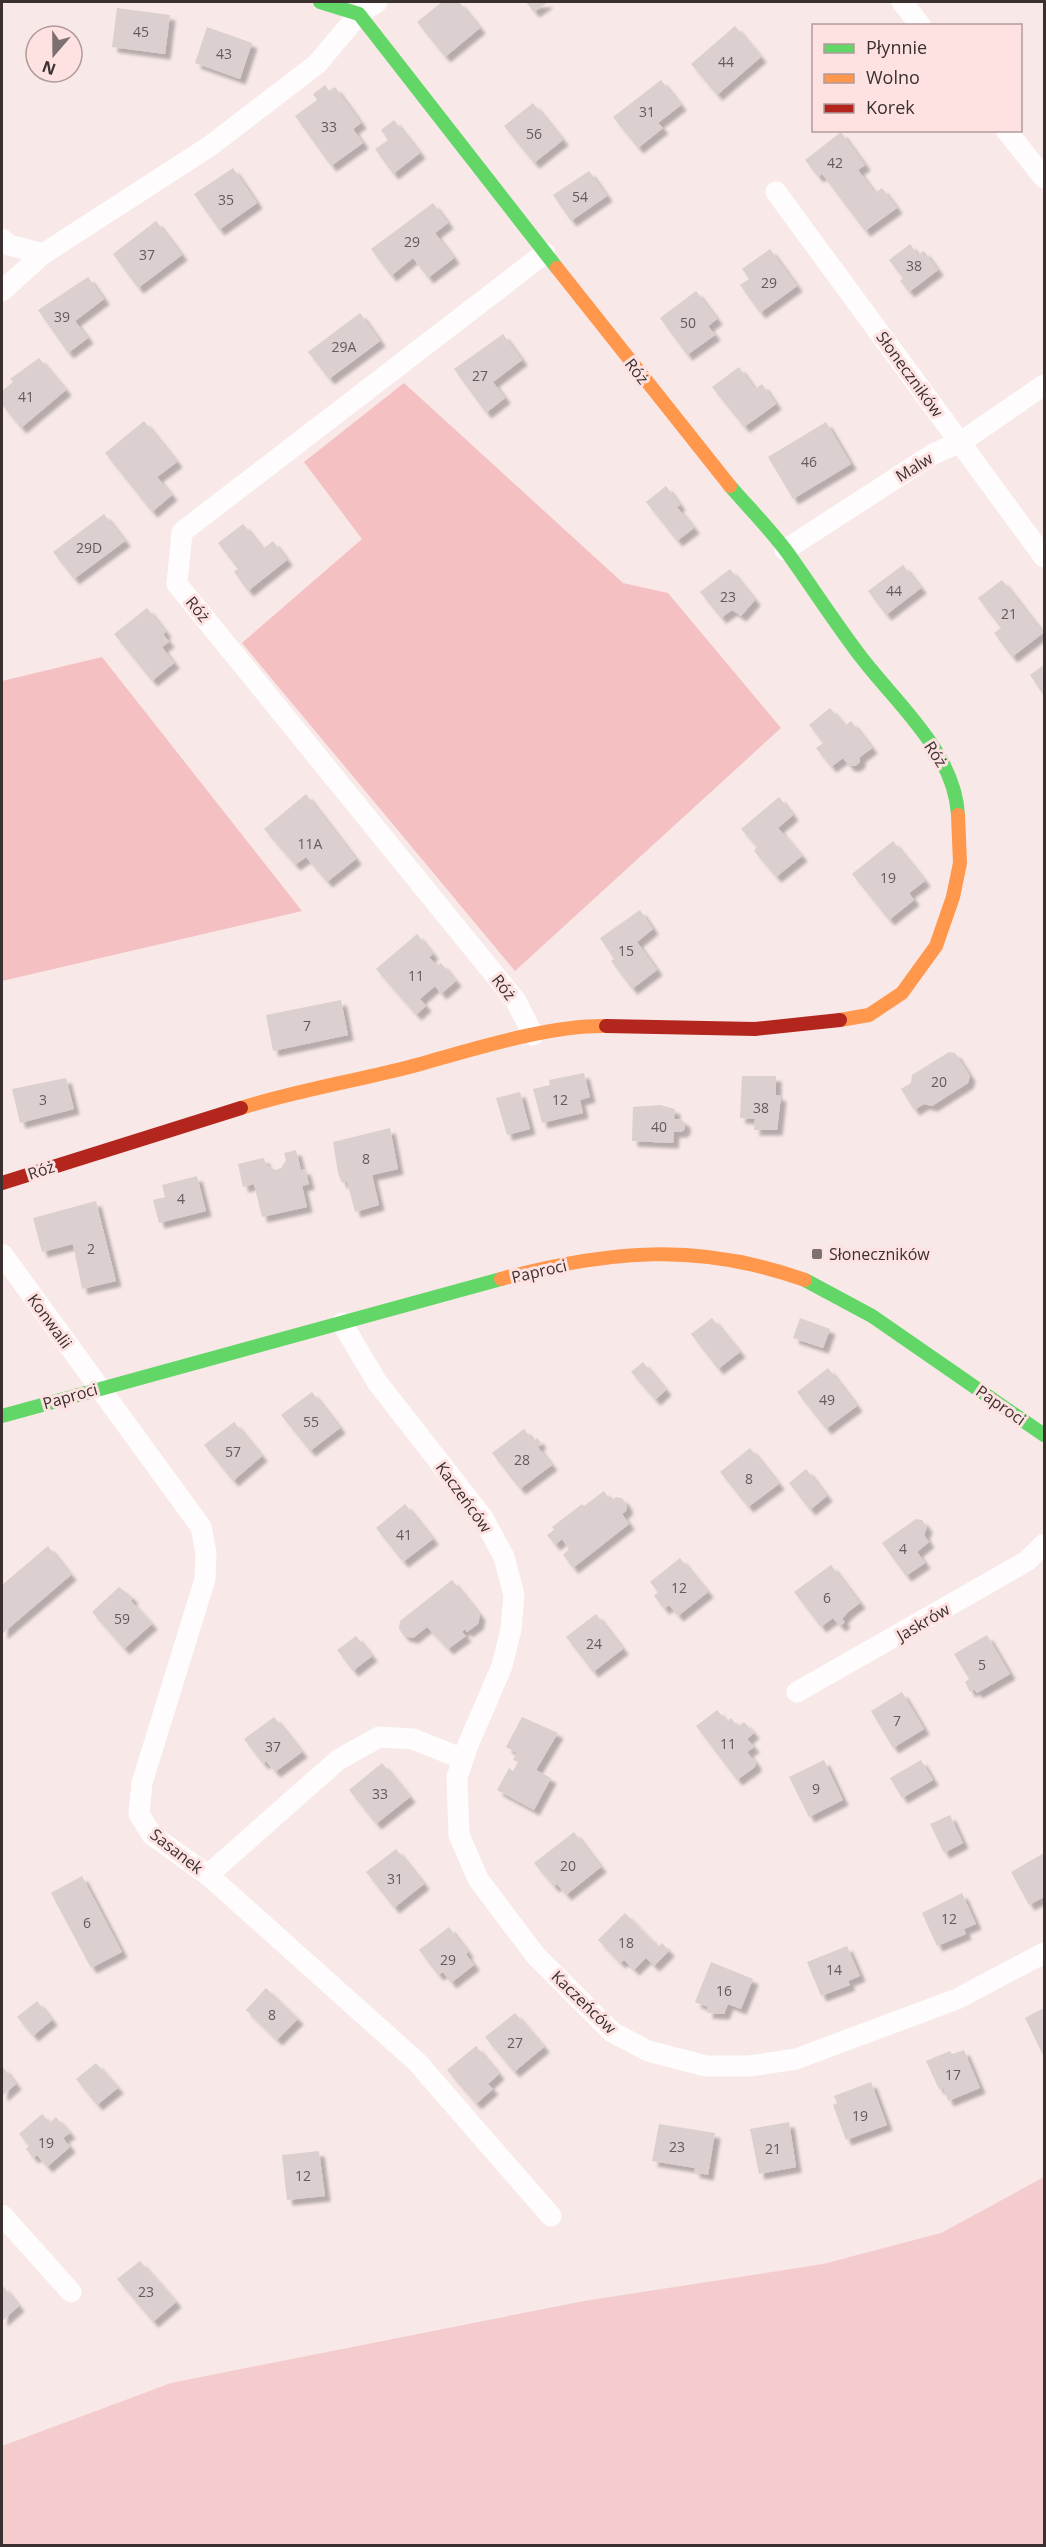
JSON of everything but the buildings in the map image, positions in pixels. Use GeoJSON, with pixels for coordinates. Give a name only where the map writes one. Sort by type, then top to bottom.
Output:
{"type":"FeatureCollection","features":[{"type":"Feature","properties":{"kind":"street"},"geometry":{"type":"LineString","coordinates":[[320,2],[359,14]]}},
{"type":"Feature","properties":{"kind":"street"},"geometry":{"type":"LineString","coordinates":[[2,291],[43,254],[210,146],[317,64],[359,14],[377,2]]}},
{"type":"Feature","properties":{"kind":"street"},"geometry":{"type":"LineString","coordinates":[[902,2],[919,24]]}},
{"type":"Feature","properties":{"kind":"street","name":"Róż"},"geometry":{"type":"LineString","coordinates":[[2,1183],[293,1092],[393,1071],[533,1035],[600,1026],[755,1029],[819,1023],[869,1015],[902,993],[936,946],[953,897],[960,863],[957,802],[947,772],[934,750],[860,656],[785,550],[692,441],[359,14]]}},
{"type":"Feature","properties":{"kind":"street"},"geometry":{"type":"LineString","coordinates":[[1008,132],[1044,178]]}},
{"type":"Feature","properties":{"kind":"street","name":"Słoneczników"},"geometry":{"type":"LineString","coordinates":[[776,192],[1044,557]]}},
{"type":"Feature","properties":{"kind":"street"},"geometry":{"type":"LineString","coordinates":[[2,239],[9,245],[43,254]]}},
{"type":"Feature","properties":{"kind":"street","name":"Róż"},"geometry":{"type":"LineString","coordinates":[[533,1035],[516,1001],[177,584],[182,532],[545,253]]}},
{"type":"Feature","properties":{"kind":"street","name":"Malw"},"geometry":{"type":"LineString","coordinates":[[785,550],[933,454],[961,442],[1044,385]]}},
{"type":"Feature","properties":{"kind":"street","name":"Paproci"},"geometry":{"type":"LineString","coordinates":[[2,1416],[553,1265],[650,1252],[705,1255],[763,1265],[815,1284],[872,1316],[1044,1435]]}},
{"type":"Feature","properties":{"kind":"street","name":"Konwalii"},"geometry":{"type":"LineString","coordinates":[[2,1254],[99,1388]]}},
{"type":"Feature","properties":{"kind":"street","name":"Kaczeńców"},"geometry":{"type":"LineString","coordinates":[[342,1323],[377,1382],[483,1518],[504,1557],[514,1595],[512,1629],[502,1666],[457,1777],[459,1835],[478,1879],[536,1956],[612,2032],[648,2051],[706,2066],[749,2066],[795,2059],[957,1999],[1044,1953]]}},
{"type":"Feature","properties":{"kind":"street","name":"Sasanek"},"geometry":{"type":"LineString","coordinates":[[99,1388],[201,1527],[206,1553],[205,1579],[142,1783],[139,1814],[152,1835],[208,1875],[417,2062],[551,2216]]}},
{"type":"Feature","properties":{"kind":"street","name":"Jaskrów"},"geometry":{"type":"LineString","coordinates":[[797,1692],[1027,1562],[1044,1544]]}},
{"type":"Feature","properties":{"kind":"street"},"geometry":{"type":"LineString","coordinates":[[208,1875],[338,1760],[379,1737],[412,1739],[463,1759]]}},
{"type":"Feature","properties":{"kind":"street"},"geometry":{"type":"LineString","coordinates":[[2,2214],[71,2292]]}},
{"type":"Feature","properties":{"kind":"shaded area"},"geometry":{"type":"Polygon","coordinates":[[[404,383],[623,583],[668,593],[781,728],[515,971],[242,643],[362,539],[304,462],[404,383]]]}},
{"type":"Feature","properties":{"kind":"shaded area"},"geometry":{"type":"Polygon","coordinates":[[[102,657],[302,911],[2,981],[2,681],[102,657]]]}},
{"type":"Feature","properties":{"kind":"shaded area"},"geometry":{"type":"Polygon","coordinates":[[[1044,2177],[1044,2545],[2,2545],[2,2446],[171,2383],[584,2301],[823,2264],[941,2233],[1044,2177]]]}},
{"type":"Feature","properties":{"kind":"traffic: fast"},"geometry":{"type":"LineString","coordinates":[[320,2],[359,14],[557,268]]}},
{"type":"Feature","properties":{"kind":"traffic: fast"},"geometry":{"type":"LineString","coordinates":[[730,486],[780,543],[861,657],[922,730],[947,771],[958,815]]}},
{"type":"Feature","properties":{"kind":"traffic: fast"},"geometry":{"type":"LineString","coordinates":[[2,1416],[501,1279]]}},
{"type":"Feature","properties":{"kind":"traffic: fast"},"geometry":{"type":"LineString","coordinates":[[805,1280],[872,1316],[1044,1435]]}},
{"type":"Feature","properties":{"kind":"traffic: slow"},"geometry":{"type":"LineString","coordinates":[[557,268],[730,486]]}},
{"type":"Feature","properties":{"kind":"traffic: slow"},"geometry":{"type":"LineString","coordinates":[[840,1020],[869,1015],[902,993],[936,946],[953,897],[960,863],[958,815]]}},
{"type":"Feature","properties":{"kind":"traffic: slow"},"geometry":{"type":"LineString","coordinates":[[241,1108],[531,1035],[557,1030],[606,1026]]}},
{"type":"Feature","properties":{"kind":"traffic: slow"},"geometry":{"type":"LineString","coordinates":[[501,1279],[579,1262],[653,1254],[690,1255],[728,1260],[766,1268],[805,1280]]}},
{"type":"Feature","properties":{"kind":"traffic: jam"},"geometry":{"type":"LineString","coordinates":[[606,1026],[755,1029],[840,1020]]}},
{"type":"Feature","properties":{"kind":"traffic: jam"},"geometry":{"type":"LineString","coordinates":[[2,1183],[241,1108]]}},
{"type":"Feature","properties":{"kind":"place","name":"Słoneczników"},"geometry":{"type":"Point","coordinates":[817,1254]}}]}
